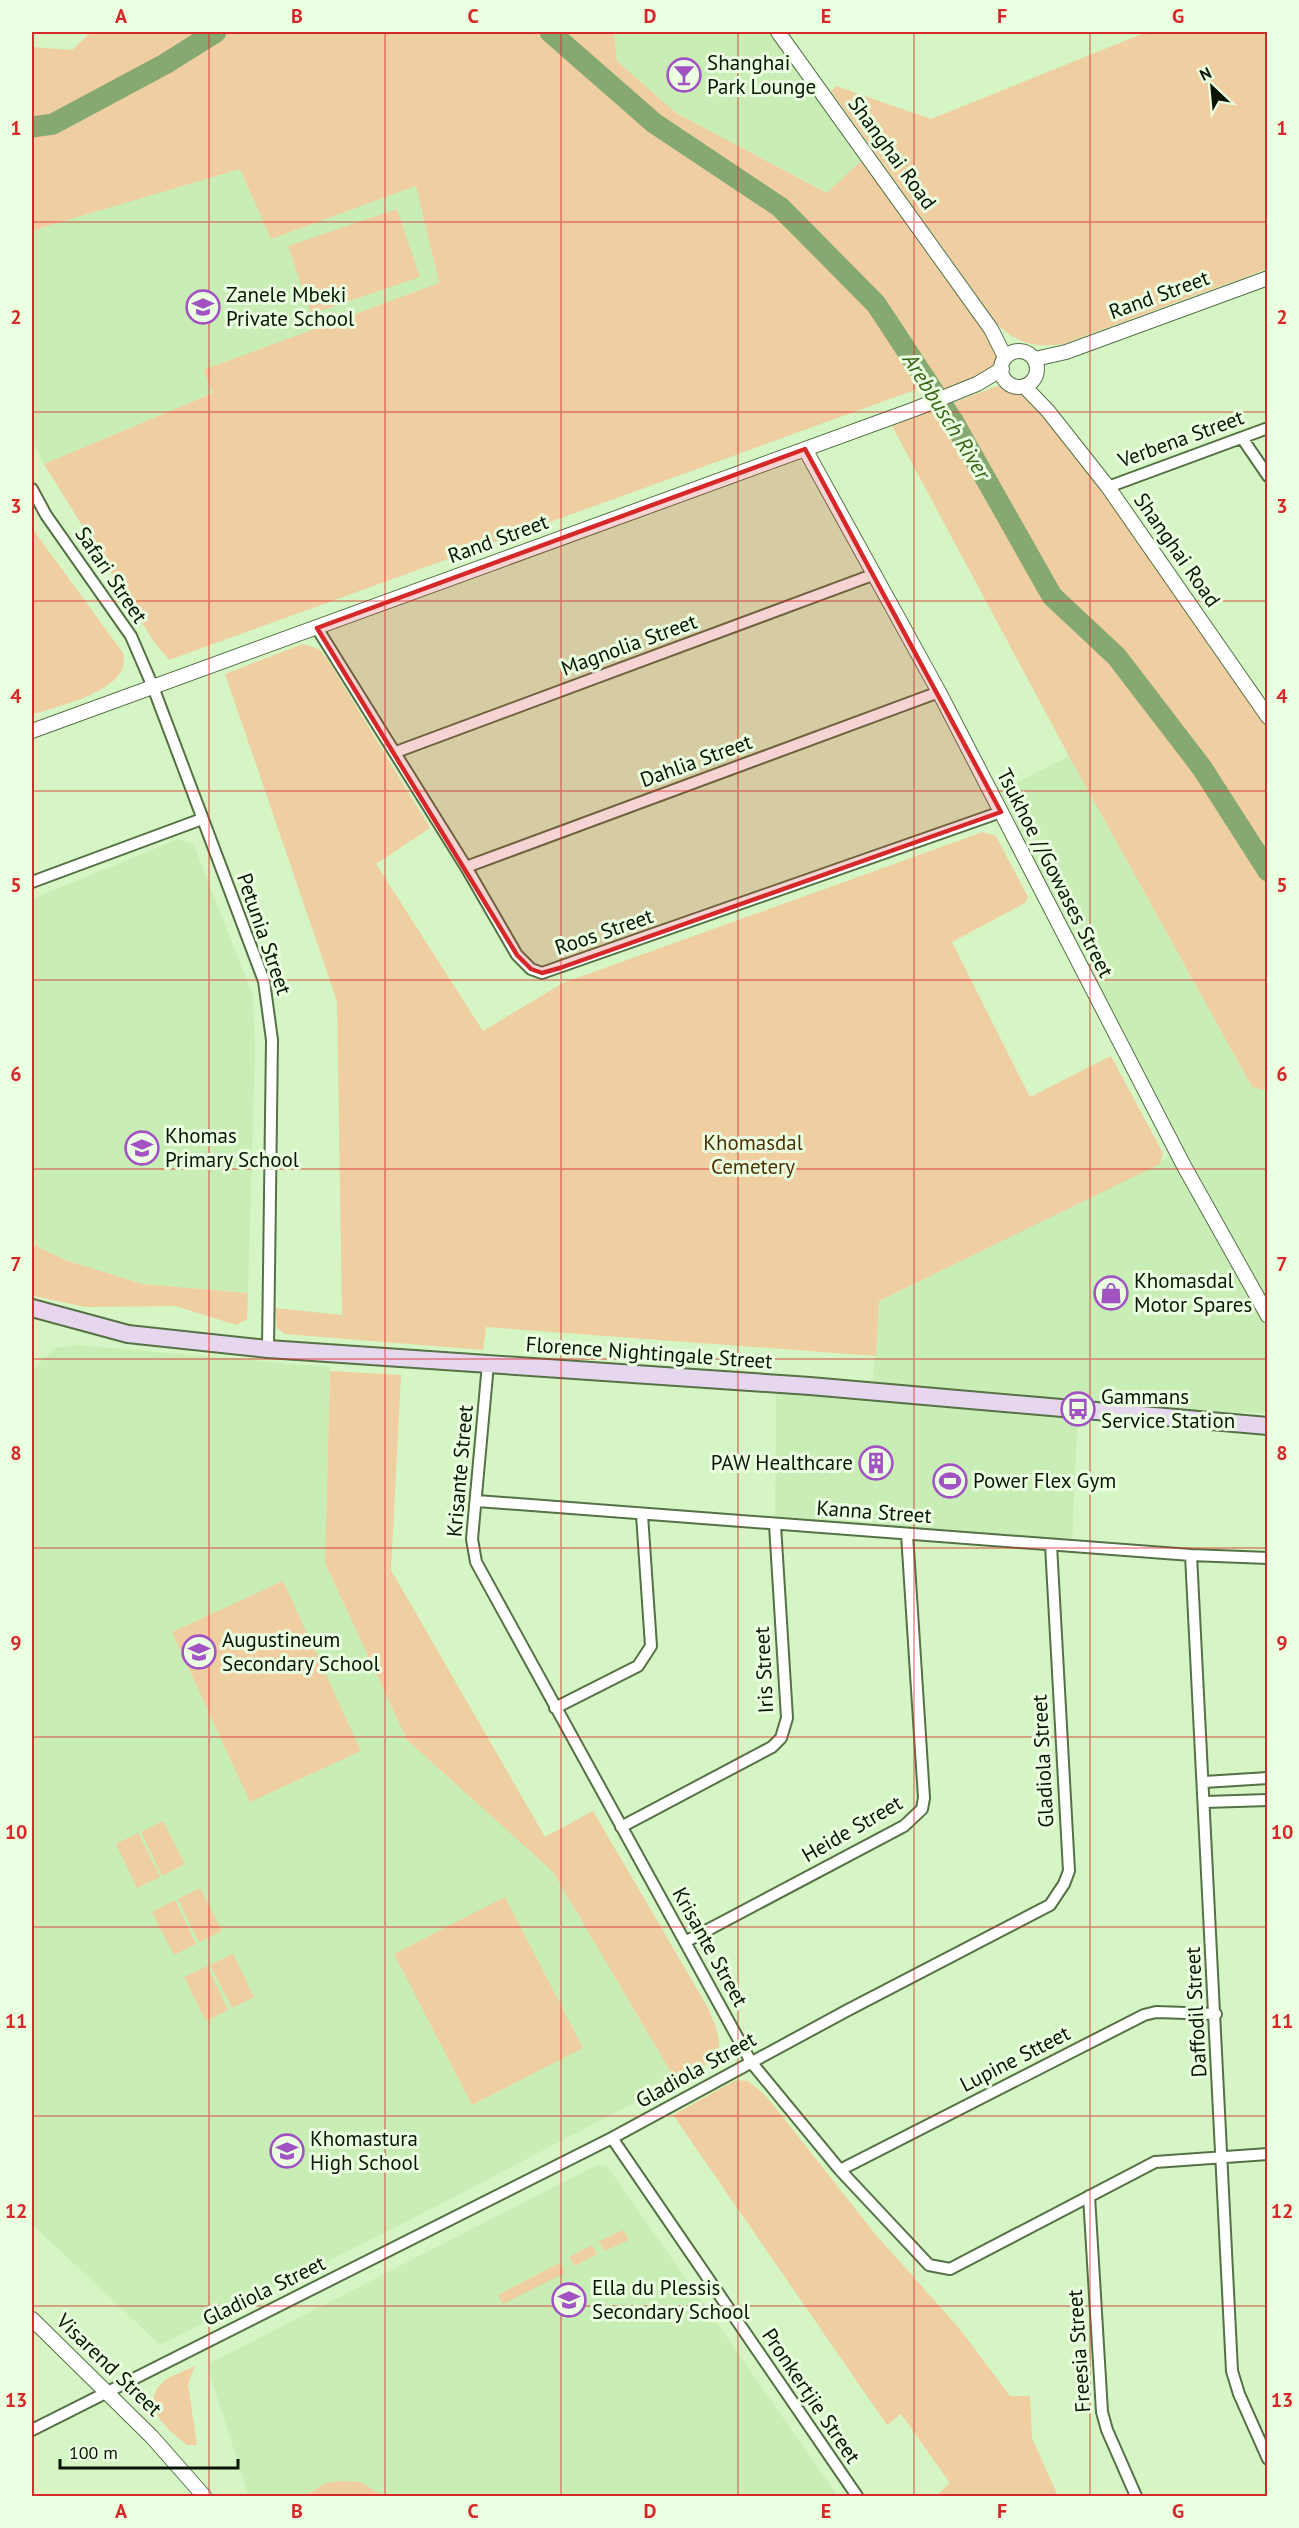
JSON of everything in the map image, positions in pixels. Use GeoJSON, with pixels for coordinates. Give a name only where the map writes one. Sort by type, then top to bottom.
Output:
{"type":"FeatureCollection","features":[{"type":"Feature","properties":{"kind":"main road","name":"Florence Nightingale Street"},"geometry":{"type":"LineString","coordinates":[[32,1308],[128,1334],[268,1349],[810,1386],[1268,1426]]}},
{"type":"Feature","properties":{"kind":"street","name":"Shanghai Road"},"geometry":{"type":"LineString","coordinates":[[778,32],[991,329],[1008,359],[1008,382]]}},
{"type":"Feature","properties":{"kind":"street","name":"Rand Street"},"geometry":{"type":"LineString","coordinates":[[975,385],[1008,382],[1024,386],[1036,369],[1066,352],[1268,278]]}},
{"type":"Feature","properties":{"kind":"street"},"geometry":{"type":"LineString","coordinates":[[1008,359],[1024,351],[1036,369]]}},
{"type":"Feature","properties":{"kind":"street","name":"Rand Street"},"geometry":{"type":"LineString","coordinates":[[32,731],[915,409],[975,385],[1008,359]]}},
{"type":"Feature","properties":{"kind":"street","name":"Shanghai Road"},"geometry":{"type":"LineString","coordinates":[[1036,369],[1048,411]]}},
{"type":"Feature","properties":{"kind":"street","name":"Shanghai Road"},"geometry":{"type":"LineString","coordinates":[[1024,386],[1048,411],[1108,487],[1268,717]]}},
{"type":"Feature","properties":{"kind":"street","name":"Verbena Street"},"geometry":{"type":"LineString","coordinates":[[1108,487],[1268,428]]}},
{"type":"Feature","properties":{"kind":"street"},"geometry":{"type":"LineString","coordinates":[[1242,438],[1268,476]]}},
{"type":"Feature","properties":{"kind":"street","name":"Tsukhoe //Gowases Street"},"geometry":{"type":"LineString","coordinates":[[805,448],[939,692],[1184,1166],[1268,1316]]}},
{"type":"Feature","properties":{"kind":"street","name":"Safari Street"},"geometry":{"type":"LineString","coordinates":[[32,489],[46,515],[131,636],[153,687]]}},
{"type":"Feature","properties":{"kind":"street","name":"Magnolia Street"},"geometry":{"type":"LineString","coordinates":[[396,752],[875,574]]}},
{"type":"Feature","properties":{"kind":"street","name":"Roos Street"},"geometry":{"type":"LineString","coordinates":[[317,628],[396,752],[517,956],[531,969],[542,973],[1002,812]]}},
{"type":"Feature","properties":{"kind":"street","name":"Petunia Street"},"geometry":{"type":"LineString","coordinates":[[153,687],[264,981],[268,998],[272,1060],[268,1349]]}},
{"type":"Feature","properties":{"kind":"street","name":"Dahlia Street"},"geometry":{"type":"LineString","coordinates":[[466,867],[939,692]]}},
{"type":"Feature","properties":{"kind":"street"},"geometry":{"type":"LineString","coordinates":[[32,882],[202,819]]}},
{"type":"Feature","properties":{"kind":"street","name":"Krisante Street"},"geometry":{"type":"LineString","coordinates":[[488,1364],[472,1539],[476,1562],[751,2062],[840,2170],[929,2265],[940,2269],[950,2269],[1155,2162],[1268,2154]]}},
{"type":"Feature","properties":{"kind":"street","name":"Kanna Street"},"geometry":{"type":"LineString","coordinates":[[477,1502],[1191,1555],[1268,1558]]}},
{"type":"Feature","properties":{"kind":"street"},"geometry":{"type":"LineString","coordinates":[[555,1708],[638,1666],[651,1646],[642,1515]]}},
{"type":"Feature","properties":{"kind":"street","name":"Iris Street"},"geometry":{"type":"LineString","coordinates":[[621,1827],[772,1747],[781,1738],[787,1718],[775,1525]]}},
{"type":"Feature","properties":{"kind":"street","name":"Heide Street"},"geometry":{"type":"LineString","coordinates":[[684,1942],[904,1826],[922,1809],[924,1798],[907,1534]]}},
{"type":"Feature","properties":{"kind":"street","name":"Gladiola Street"},"geometry":{"type":"LineString","coordinates":[[32,2430],[104,2391],[612,2138],[751,2062],[1050,1905],[1064,1884],[1069,1870],[1051,1545]]}},
{"type":"Feature","properties":{"kind":"street","name":"Daffodil Street"},"geometry":{"type":"LineString","coordinates":[[1191,1555],[1232,2371],[1239,2394],[1268,2459]]}},
{"type":"Feature","properties":{"kind":"street"},"geometry":{"type":"LineString","coordinates":[[1204,1782],[1268,1778]]}},
{"type":"Feature","properties":{"kind":"street"},"geometry":{"type":"LineString","coordinates":[[1205,1802],[1268,1800]]}},
{"type":"Feature","properties":{"kind":"street","name":"Lupine Stteet"},"geometry":{"type":"LineString","coordinates":[[840,2170],[1144,2015],[1156,2012],[1215,2014]]}},
{"type":"Feature","properties":{"kind":"street","name":"Pronkertjie Street"},"geometry":{"type":"LineString","coordinates":[[612,2138],[857,2496]]}},
{"type":"Feature","properties":{"kind":"street","name":"Freesia Street"},"geometry":{"type":"LineString","coordinates":[[1089,2196],[1101,2412],[1136,2496]]}},
{"type":"Feature","properties":{"kind":"street","name":"Visarend Street"},"geometry":{"type":"LineString","coordinates":[[32,2319],[180,2466],[204,2496]]}},
{"type":"Feature","properties":{"kind":"highlighted area"},"geometry":{"type":"Polygon","coordinates":[[[805,449],[1001,812],[560,968],[542,973],[531,969],[517,955],[317,628],[805,449]]]}},
{"type":"Feature","properties":{"kind":"shaded area"},"geometry":{"type":"Polygon","coordinates":[[[614,32],[778,32],[866,156],[828,193],[676,113],[617,61],[614,32]]]}},
{"type":"Feature","properties":{"kind":"shaded area","name":"Zanele Mbeki Private School"},"geometry":{"type":"Polygon","coordinates":[[[240,169],[271,239],[416,186],[439,284],[203,371],[213,393],[44,464],[32,440],[33,230],[240,169]]]}},
{"type":"Feature","properties":{"kind":"shaded area"},"geometry":{"type":"Polygon","coordinates":[[[1069,756],[1252,1087],[1267,1091],[1267,1303],[996,793],[1069,756]]]}},
{"type":"Feature","properties":{"kind":"shaded area","name":"Khomas Primary School"},"geometry":{"type":"Polygon","coordinates":[[[178,839],[194,845],[253,996],[255,1052],[248,1293],[143,1284],[65,1260],[32,1244],[32,899],[178,839]]]}},
{"type":"Feature","properties":{"kind":"shaded area"},"geometry":{"type":"Polygon","coordinates":[[[1172,1156],[1267,1329],[1267,1413],[1078,1409],[1072,1545],[775,1525],[776,1384],[872,1391],[879,1301],[1172,1156]]]}},
{"type":"Feature","properties":{"kind":"shaded area"},"geometry":{"type":"Polygon","coordinates":[[[77,1345],[330,1367],[325,1563],[407,1740],[553,1872],[676,2081],[408,2221],[160,2345],[32,2224],[32,1370],[55,1348],[77,1345]]]}},
{"type":"Feature","properties":{"kind":"shaded area","name":"Ella du Plessis Secondary School"},"geometry":{"type":"Polygon","coordinates":[[[597,2165],[607,2166],[838,2496],[249,2496],[211,2379],[209,2366],[212,2362],[597,2165]]]}},
{"type":"Feature","properties":{"kind":"green space"},"geometry":{"type":"Polygon","coordinates":[[[91,32],[216,32],[155,70],[220,32],[549,32],[653,123],[780,208],[876,308],[926,386],[169,660],[154,642],[44,464],[213,393],[203,370],[439,283],[416,186],[271,239],[240,169],[34,230],[32,236],[32,47],[72,50],[91,32]]]}},
{"type":"Feature","properties":{"kind":"green space"},"geometry":{"type":"Polygon","coordinates":[[[550,32],[614,32],[617,61],[676,113],[827,193],[866,156],[1005,357],[1002,369],[938,398],[876,304],[780,207],[654,123],[550,32]]]}},
{"type":"Feature","properties":{"kind":"green space"},"geometry":{"type":"Polygon","coordinates":[[[1147,32],[1267,32],[1267,269],[1063,344],[1044,345],[1019,340],[997,324],[831,91],[836,86],[931,119],[1147,32]]]}},
{"type":"Feature","properties":{"kind":"green space"},"geometry":{"type":"Polygon","coordinates":[[[397,209],[420,277],[311,314],[288,246],[397,209]]]}},
{"type":"Feature","properties":{"kind":"green space"},"geometry":{"type":"Polygon","coordinates":[[[1008,382],[1024,386],[1048,411],[1267,717],[1267,1091],[1252,1087],[1069,756],[892,426],[1008,382]]]}},
{"type":"Feature","properties":{"kind":"green space"},"geometry":{"type":"Polygon","coordinates":[[[32,528],[123,653],[123,666],[117,677],[106,687],[75,701],[32,715],[32,528]]]}},
{"type":"Feature","properties":{"kind":"green space","name":"Khomasdal Cemetery"},"geometry":{"type":"Polygon","coordinates":[[[303,644],[319,649],[329,662],[430,828],[376,864],[483,1031],[563,983],[983,832],[996,836],[1028,897],[1025,903],[952,942],[1030,1097],[1111,1056],[1163,1153],[1160,1164],[879,1301],[876,1356],[486,1327],[483,1350],[285,1334],[277,1328],[275,1308],[342,1315],[337,1001],[225,674],[303,644]]]}},
{"type":"Feature","properties":{"kind":"green space"},"geometry":{"type":"Polygon","coordinates":[[[32,1244],[65,1260],[143,1284],[248,1293],[247,1319],[236,1325],[176,1306],[85,1307],[34,1296],[32,1295],[32,1244]]]}},
{"type":"Feature","properties":{"kind":"green space"},"geometry":{"type":"Polygon","coordinates":[[[330,1371],[401,1375],[391,1570],[545,1837],[593,1811],[707,2006],[718,2035],[717,2053],[712,2060],[676,2081],[553,1872],[407,1740],[325,1563],[330,1371]]]}},
{"type":"Feature","properties":{"kind":"green space"},"geometry":{"type":"Polygon","coordinates":[[[283,1581],[361,1751],[250,1802],[172,1632],[283,1581]]]}},
{"type":"Feature","properties":{"kind":"green space"},"geometry":{"type":"Polygon","coordinates":[[[163,1821],[185,1864],[162,1876],[141,1832],[163,1821]]]}},
{"type":"Feature","properties":{"kind":"green space"},"geometry":{"type":"Polygon","coordinates":[[[138,1833],[160,1877],[137,1888],[116,1844],[138,1833]]]}},
{"type":"Feature","properties":{"kind":"green space"},"geometry":{"type":"Polygon","coordinates":[[[200,1888],[222,1931],[199,1942],[178,1899],[200,1888]]]}},
{"type":"Feature","properties":{"kind":"green space"},"geometry":{"type":"Polygon","coordinates":[[[505,1897],[583,2048],[472,2105],[394,1954],[505,1897]]]}},
{"type":"Feature","properties":{"kind":"green space"},"geometry":{"type":"Polygon","coordinates":[[[175,1900],[196,1944],[174,1955],[152,1912],[175,1900]]]}},
{"type":"Feature","properties":{"kind":"green space"},"geometry":{"type":"Polygon","coordinates":[[[233,1954],[254,1997],[232,2008],[210,1965],[233,1954]]]}},
{"type":"Feature","properties":{"kind":"green space"},"geometry":{"type":"Polygon","coordinates":[[[207,1966],[228,2010],[206,2021],[184,1977],[207,1966]]]}},
{"type":"Feature","properties":{"kind":"green space"},"geometry":{"type":"Polygon","coordinates":[[[736,2080],[748,2081],[767,2097],[876,2235],[959,2328],[1010,2396],[1030,2396],[1032,2438],[1058,2496],[936,2496],[950,2483],[901,2414],[887,2425],[673,2115],[736,2080]]]}},
{"type":"Feature","properties":{"kind":"green space"},"geometry":{"type":"Polygon","coordinates":[[[623,2230],[629,2240],[604,2251],[599,2241],[623,2230]]]}},
{"type":"Feature","properties":{"kind":"green space"},"geometry":{"type":"Polygon","coordinates":[[[592,2245],[597,2254],[575,2266],[569,2257],[592,2245]]]}},
{"type":"Feature","properties":{"kind":"green space"},"geometry":{"type":"Polygon","coordinates":[[[559,2263],[565,2273],[503,2304],[498,2295],[559,2263]]]}},
{"type":"Feature","properties":{"kind":"green space"},"geometry":{"type":"Polygon","coordinates":[[[195,2366],[188,2384],[197,2445],[187,2445],[165,2426],[155,2410],[153,2401],[155,2393],[164,2381],[195,2366]]]}},
{"type":"Feature","properties":{"kind":"green space"},"geometry":{"type":"Polygon","coordinates":[[[360,2482],[384,2496],[305,2496],[326,2483],[360,2482]]]}},
{"type":"Feature","properties":{"kind":"waterway","name":"Arebbusch River"},"geometry":{"type":"LineString","coordinates":[[32,127],[53,124],[165,64],[216,32]]}},
{"type":"Feature","properties":{"kind":"waterway","name":"Arebbusch River"},"geometry":{"type":"LineString","coordinates":[[550,32],[654,123],[780,207],[876,304],[953,421],[1052,596],[1117,657],[1202,768],[1268,871]]}},
{"type":"Feature","properties":{"kind":"place","name":"Shanghai Park Lounge"},"geometry":{"type":"Point","coordinates":[684,75]}},
{"type":"Feature","properties":{"kind":"place","name":"Zanele Mbeki Private School"},"geometry":{"type":"Point","coordinates":[203,307]}},
{"type":"Feature","properties":{"kind":"place","name":"Khomas Primary School"},"geometry":{"type":"Point","coordinates":[142,1148]}},
{"type":"Feature","properties":{"kind":"place","name":"Khomasdal Motor Spares"},"geometry":{"type":"Point","coordinates":[1111,1293]}},
{"type":"Feature","properties":{"kind":"place","name":"Gammans Service Station"},"geometry":{"type":"Point","coordinates":[1078,1409]}},
{"type":"Feature","properties":{"kind":"place","name":"PAW Healthcare"},"geometry":{"type":"Point","coordinates":[876,1463]}},
{"type":"Feature","properties":{"kind":"place","name":"Power Flex Gym"},"geometry":{"type":"Point","coordinates":[950,1481]}},
{"type":"Feature","properties":{"kind":"place","name":"Augustineum Secondary School"},"geometry":{"type":"Point","coordinates":[199,1652]}},
{"type":"Feature","properties":{"kind":"place","name":"Khomastura High School"},"geometry":{"type":"Point","coordinates":[287,2151]}},
{"type":"Feature","properties":{"kind":"place","name":"Ella du Plessis Secondary School"},"geometry":{"type":"Point","coordinates":[569,2300]}}]}
